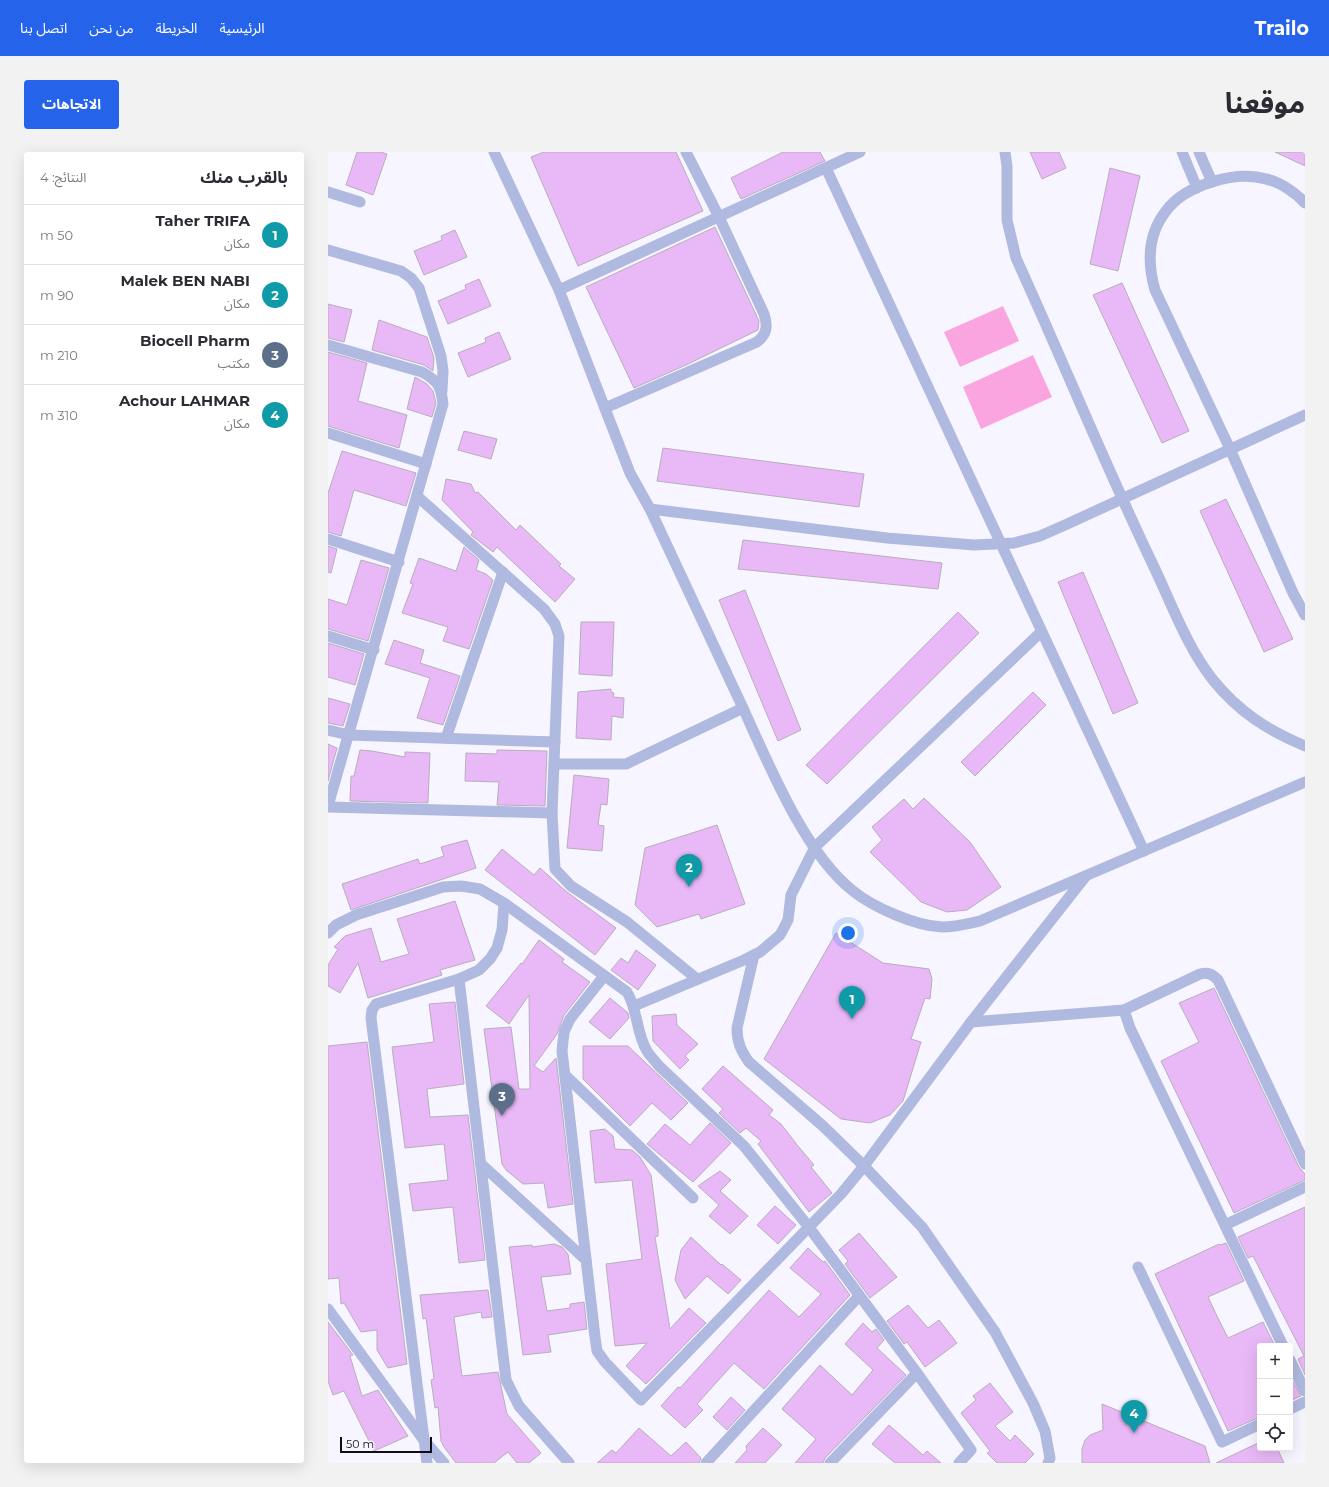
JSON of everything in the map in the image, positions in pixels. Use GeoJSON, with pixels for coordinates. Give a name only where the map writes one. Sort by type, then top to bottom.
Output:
{"type":"FeatureCollection","features":[{"type":"Feature","properties":{"kind":"street"},"geometry":{"type":"LineString","coordinates":[[494,152],[559,290],[630,473],[650,509],[784,796],[815,848],[835,874],[853,891],[883,909],[915,922],[940,927],[958,926],[980,921],[1305,782]]}},
{"type":"Feature","properties":{"kind":"street"},"geometry":{"type":"LineString","coordinates":[[605,408],[757,342],[766,331],[767,324],[764,314],[719,217],[686,152]]}},
{"type":"Feature","properties":{"kind":"street"},"geometry":{"type":"LineString","coordinates":[[559,290],[860,152]]}},
{"type":"Feature","properties":{"kind":"street"},"geometry":{"type":"LineString","coordinates":[[1005,152],[1007,166],[1007,220],[1016,258],[1122,499],[1196,653],[1212,679],[1232,701],[1254,720],[1278,734],[1305,746]]}},
{"type":"Feature","properties":{"kind":"street"},"geometry":{"type":"LineString","coordinates":[[1182,152],[1197,188]]}},
{"type":"Feature","properties":{"kind":"street"},"geometry":{"type":"LineString","coordinates":[[1199,152],[1212,182]]}},
{"type":"Feature","properties":{"kind":"street"},"geometry":{"type":"LineString","coordinates":[[826,168],[1144,851]]}},
{"type":"Feature","properties":{"kind":"street"},"geometry":{"type":"LineString","coordinates":[[1305,203],[1282,186],[1266,179],[1246,176],[1212,182],[1197,188],[1176,201],[1166,210],[1158,224],[1150,250],[1150,273],[1155,290],[1230,449],[1293,593],[1305,615]]}},
{"type":"Feature","properties":{"kind":"street"},"geometry":{"type":"LineString","coordinates":[[328,192],[360,202]]}},
{"type":"Feature","properties":{"kind":"street"},"geometry":{"type":"LineString","coordinates":[[328,250],[401,271],[411,278],[419,288],[441,356],[443,372],[443,404],[374,650],[328,806],[552,813]]}},
{"type":"Feature","properties":{"kind":"street"},"geometry":{"type":"LineString","coordinates":[[328,345],[422,372],[434,379],[442,390]]}},
{"type":"Feature","properties":{"kind":"street"},"geometry":{"type":"LineString","coordinates":[[650,509],[887,538],[974,546],[1002,545],[1040,536],[1305,415]]}},
{"type":"Feature","properties":{"kind":"street"},"geometry":{"type":"LineString","coordinates":[[328,433],[426,464]]}},
{"type":"Feature","properties":{"kind":"street"},"geometry":{"type":"LineString","coordinates":[[417,496],[544,609],[555,624],[559,636],[552,813],[555,870],[570,886],[627,922],[697,980]]}},
{"type":"Feature","properties":{"kind":"street"},"geometry":{"type":"LineString","coordinates":[[328,539],[399,562]]}},
{"type":"Feature","properties":{"kind":"street"},"geometry":{"type":"LineString","coordinates":[[446,738],[503,572]]}},
{"type":"Feature","properties":{"kind":"street"},"geometry":{"type":"LineString","coordinates":[[634,1006],[754,955],[771,944],[780,935],[788,920],[791,895],[815,848],[1041,632]]}},
{"type":"Feature","properties":{"kind":"street"},"geometry":{"type":"LineString","coordinates":[[328,636],[374,650]]}},
{"type":"Feature","properties":{"kind":"street"},"geometry":{"type":"LineString","coordinates":[[554,764],[626,764],[743,708]]}},
{"type":"Feature","properties":{"kind":"street"},"geometry":{"type":"LineString","coordinates":[[328,730],[349,735],[555,742]]}},
{"type":"Feature","properties":{"kind":"street"},"geometry":{"type":"LineString","coordinates":[[604,976],[570,1019],[564,1032],[562,1051],[597,1351],[605,1362],[641,1400],[808,1226],[841,1194],[864,1166],[971,1022],[1086,876]]}},
{"type":"Feature","properties":{"kind":"street"},"geometry":{"type":"LineString","coordinates":[[328,933],[336,925],[356,915],[443,887],[461,886],[480,889],[504,904],[627,992],[634,1006],[647,1051],[659,1066],[744,1146],[808,1226],[917,1373],[971,1450],[959,1463]]}},
{"type":"Feature","properties":{"kind":"street"},"geometry":{"type":"LineString","coordinates":[[427,1463],[371,1018],[372,1010],[376,1004],[459,979],[479,970],[490,959],[497,948],[502,930],[504,904]]}},
{"type":"Feature","properties":{"kind":"street"},"geometry":{"type":"LineString","coordinates":[[754,955],[737,1028],[737,1040],[742,1051],[749,1062],[822,1126],[864,1166],[922,1227],[994,1332],[1033,1403],[1045,1431],[1050,1458],[1048,1463]]}},
{"type":"Feature","properties":{"kind":"street"},"geometry":{"type":"LineString","coordinates":[[971,1022],[1124,1010],[1207,972],[1214,975],[1218,980],[1305,1164]]}},
{"type":"Feature","properties":{"kind":"street"},"geometry":{"type":"LineString","coordinates":[[459,979],[506,1380],[518,1406],[569,1463]]}},
{"type":"Feature","properties":{"kind":"street"},"geometry":{"type":"LineString","coordinates":[[1124,1010],[1130,1028],[1283,1343]]}},
{"type":"Feature","properties":{"kind":"street"},"geometry":{"type":"LineString","coordinates":[[565,1075],[693,1198]]}},
{"type":"Feature","properties":{"kind":"street"},"geometry":{"type":"LineString","coordinates":[[480,1163],[586,1260]]}},
{"type":"Feature","properties":{"kind":"street"},"geometry":{"type":"LineString","coordinates":[[1226,1225],[1305,1187]]}},
{"type":"Feature","properties":{"kind":"street"},"geometry":{"type":"LineString","coordinates":[[1138,1267],[1222,1442],[1257,1425]]}},
{"type":"Feature","properties":{"kind":"street"},"geometry":{"type":"LineString","coordinates":[[706,1463],[859,1296]]}},
{"type":"Feature","properties":{"kind":"street"},"geometry":{"type":"LineString","coordinates":[[328,1309],[423,1439],[444,1463]]}},
{"type":"Feature","properties":{"kind":"street"},"geometry":{"type":"LineString","coordinates":[[1293,1366],[1305,1391]]}},
{"type":"Feature","properties":{"kind":"street"},"geometry":{"type":"LineString","coordinates":[[830,1463],[917,1373]]}},
{"type":"Feature","properties":{"kind":"street"},"geometry":{"type":"LineString","coordinates":[[1293,1408],[1305,1402]]}},
{"type":"Feature","properties":{"kind":"shaded area"},"geometry":{"type":"Polygon","coordinates":[[[1003,306],[1019,341],[960,367],[944,332],[1003,306]]]}},
{"type":"Feature","properties":{"kind":"shaded area"},"geometry":{"type":"Polygon","coordinates":[[[1033,355],[1052,397],[981,429],[963,387],[1033,355]]]}},
{"type":"Feature","properties":{"kind":"building"},"geometry":{"type":"Polygon","coordinates":[[[357,152],[381,152],[387,154],[373,195],[346,185],[357,152]]]}},
{"type":"Feature","properties":{"kind":"building"},"geometry":{"type":"Polygon","coordinates":[[[544,152],[676,152],[703,211],[578,266],[531,157],[544,152]]]}},
{"type":"Feature","properties":{"kind":"building"},"geometry":{"type":"Polygon","coordinates":[[[783,152],[820,152],[825,161],[741,199],[731,178],[783,152]]]}},
{"type":"Feature","properties":{"kind":"building"},"geometry":{"type":"Polygon","coordinates":[[[1030,152],[1059,152],[1066,168],[1042,179],[1030,152]]]}},
{"type":"Feature","properties":{"kind":"building"},"geometry":{"type":"Polygon","coordinates":[[[1275,152],[1305,152],[1305,166],[1275,152]]]}},
{"type":"Feature","properties":{"kind":"building"},"geometry":{"type":"Polygon","coordinates":[[[1110,168],[1140,176],[1118,271],[1090,264],[1110,168]]]}},
{"type":"Feature","properties":{"kind":"building"},"geometry":{"type":"Polygon","coordinates":[[[715,227],[759,321],[758,330],[634,388],[586,287],[715,227]]]}},
{"type":"Feature","properties":{"kind":"building"},"geometry":{"type":"Polygon","coordinates":[[[455,230],[467,257],[424,275],[414,251],[442,240],[441,236],[455,230]]]}},
{"type":"Feature","properties":{"kind":"building"},"geometry":{"type":"Polygon","coordinates":[[[479,279],[491,306],[448,324],[438,301],[466,289],[465,285],[479,279]]]}},
{"type":"Feature","properties":{"kind":"building"},"geometry":{"type":"Polygon","coordinates":[[[1122,283],[1189,431],[1162,443],[1093,295],[1122,283]]]}},
{"type":"Feature","properties":{"kind":"building"},"geometry":{"type":"Polygon","coordinates":[[[328,304],[352,310],[344,342],[328,338],[328,304]]]}},
{"type":"Feature","properties":{"kind":"building"},"geometry":{"type":"Polygon","coordinates":[[[379,320],[427,337],[434,358],[433,371],[424,365],[372,350],[379,320]]]}},
{"type":"Feature","properties":{"kind":"building"},"geometry":{"type":"Polygon","coordinates":[[[499,332],[511,359],[468,377],[458,353],[486,342],[485,338],[499,332]]]}},
{"type":"Feature","properties":{"kind":"building"},"geometry":{"type":"Polygon","coordinates":[[[328,352],[367,363],[358,401],[407,415],[399,448],[328,426],[328,352]]]}},
{"type":"Feature","properties":{"kind":"building"},"geometry":{"type":"Polygon","coordinates":[[[415,377],[427,384],[433,391],[436,403],[432,417],[407,409],[415,377]]]}},
{"type":"Feature","properties":{"kind":"building"},"geometry":{"type":"Polygon","coordinates":[[[464,431],[497,439],[491,459],[458,450],[464,431]]]}},
{"type":"Feature","properties":{"kind":"building"},"geometry":{"type":"Polygon","coordinates":[[[663,448],[864,474],[859,507],[657,481],[663,448]]]}},
{"type":"Feature","properties":{"kind":"building"},"geometry":{"type":"Polygon","coordinates":[[[342,451],[416,473],[406,506],[354,490],[341,536],[328,532],[328,493],[342,451]]]}},
{"type":"Feature","properties":{"kind":"building"},"geometry":{"type":"Polygon","coordinates":[[[446,479],[471,484],[475,493],[478,492],[516,530],[520,525],[561,564],[559,566],[575,579],[555,602],[497,547],[493,552],[471,535],[473,532],[442,500],[446,479]]]}},
{"type":"Feature","properties":{"kind":"building"},"geometry":{"type":"Polygon","coordinates":[[[1226,499],[1293,639],[1264,652],[1200,511],[1226,499]]]}},
{"type":"Feature","properties":{"kind":"building"},"geometry":{"type":"Polygon","coordinates":[[[743,540],[942,563],[938,589],[738,569],[743,540]]]}},
{"type":"Feature","properties":{"kind":"building"},"geometry":{"type":"Polygon","coordinates":[[[328,546],[337,549],[331,573],[328,572],[328,546]]]}},
{"type":"Feature","properties":{"kind":"building"},"geometry":{"type":"Polygon","coordinates":[[[464,547],[479,560],[476,570],[486,574],[493,580],[469,649],[443,641],[448,627],[402,613],[413,584],[410,583],[419,558],[456,571],[464,547]]]}},
{"type":"Feature","properties":{"kind":"building"},"geometry":{"type":"Polygon","coordinates":[[[361,560],[389,568],[368,641],[328,629],[328,599],[347,605],[361,560]]]}},
{"type":"Feature","properties":{"kind":"building"},"geometry":{"type":"Polygon","coordinates":[[[1083,572],[1138,703],[1113,714],[1058,582],[1083,572]]]}},
{"type":"Feature","properties":{"kind":"building"},"geometry":{"type":"Polygon","coordinates":[[[745,590],[801,730],[778,741],[719,600],[745,590]]]}},
{"type":"Feature","properties":{"kind":"building"},"geometry":{"type":"Polygon","coordinates":[[[958,612],[979,633],[827,784],[806,765],[958,612]]]}},
{"type":"Feature","properties":{"kind":"building"},"geometry":{"type":"Polygon","coordinates":[[[581,622],[614,622],[612,676],[579,674],[581,622]]]}},
{"type":"Feature","properties":{"kind":"building"},"geometry":{"type":"Polygon","coordinates":[[[394,640],[424,650],[420,663],[460,676],[443,725],[417,718],[430,678],[385,664],[394,640]]]}},
{"type":"Feature","properties":{"kind":"building"},"geometry":{"type":"Polygon","coordinates":[[[328,643],[364,654],[355,685],[328,677],[328,643]]]}},
{"type":"Feature","properties":{"kind":"building"},"geometry":{"type":"Polygon","coordinates":[[[611,689],[611,692],[614,693],[613,697],[624,698],[623,718],[612,716],[611,740],[576,738],[578,692],[611,689]]]}},
{"type":"Feature","properties":{"kind":"building"},"geometry":{"type":"Polygon","coordinates":[[[1033,692],[1046,705],[975,776],[961,762],[1033,692]]]}},
{"type":"Feature","properties":{"kind":"building"},"geometry":{"type":"Polygon","coordinates":[[[328,698],[350,704],[343,726],[328,723],[328,698]]]}},
{"type":"Feature","properties":{"kind":"building"},"geometry":{"type":"Polygon","coordinates":[[[328,744],[337,748],[328,781],[328,744]]]}},
{"type":"Feature","properties":{"kind":"building"},"geometry":{"type":"Polygon","coordinates":[[[360,750],[405,757],[405,752],[430,753],[428,803],[350,801],[351,776],[354,776],[360,750]]]}},
{"type":"Feature","properties":{"kind":"building"},"geometry":{"type":"Polygon","coordinates":[[[497,750],[547,751],[545,806],[497,805],[499,782],[465,781],[466,753],[497,754],[497,750]]]}},
{"type":"Feature","properties":{"kind":"building"},"geometry":{"type":"Polygon","coordinates":[[[574,775],[609,779],[607,805],[601,804],[598,825],[604,826],[602,851],[567,848],[574,775]]]}},
{"type":"Feature","properties":{"kind":"building"},"geometry":{"type":"Polygon","coordinates":[[[924,798],[970,842],[1001,887],[967,910],[947,912],[921,902],[870,852],[882,840],[872,827],[904,799],[913,809],[924,798]]]}},
{"type":"Feature","properties":{"kind":"building"},"geometry":{"type":"Polygon","coordinates":[[[717,825],[745,904],[701,919],[699,914],[657,927],[635,905],[645,848],[717,825]]]}},
{"type":"Feature","properties":{"kind":"building"},"geometry":{"type":"Polygon","coordinates":[[[467,840],[476,868],[351,910],[342,884],[418,859],[420,864],[444,856],[441,847],[467,840]]]}},
{"type":"Feature","properties":{"kind":"building"},"geometry":{"type":"Polygon","coordinates":[[[502,849],[534,875],[540,868],[567,892],[616,928],[595,955],[485,870],[502,849]]]}},
{"type":"Feature","properties":{"kind":"building"},"geometry":{"type":"Polygon","coordinates":[[[455,901],[475,960],[440,970],[442,975],[368,998],[358,963],[340,993],[328,986],[328,965],[338,949],[334,947],[345,936],[371,928],[381,962],[409,954],[397,919],[455,901]]]}},
{"type":"Feature","properties":{"kind":"building"},"geometry":{"type":"Polygon","coordinates":[[[836,933],[883,963],[929,969],[932,979],[930,999],[925,998],[911,1039],[921,1042],[903,1101],[890,1115],[870,1123],[841,1119],[764,1059],[836,933]]]}},
{"type":"Feature","properties":{"kind":"building"},"geometry":{"type":"Polygon","coordinates":[[[539,940],[564,959],[562,962],[590,982],[564,1015],[557,1034],[534,1066],[543,1072],[556,1058],[573,1204],[548,1208],[544,1183],[523,1184],[506,1170],[502,1164],[484,1029],[511,1027],[519,1089],[530,1089],[529,995],[509,1024],[486,1006],[521,963],[522,964],[539,940]]]}},
{"type":"Feature","properties":{"kind":"building"},"geometry":{"type":"Polygon","coordinates":[[[636,950],[656,965],[638,990],[611,970],[621,958],[628,963],[636,950]]]}},
{"type":"Feature","properties":{"kind":"building"},"geometry":{"type":"Polygon","coordinates":[[[1214,988],[1299,1167],[1305,1174],[1305,1180],[1234,1213],[1161,1061],[1199,1042],[1179,1003],[1214,988]]]}},
{"type":"Feature","properties":{"kind":"building"},"geometry":{"type":"Polygon","coordinates":[[[610,998],[628,1013],[629,1018],[610,1039],[589,1022],[610,998]]]}},
{"type":"Feature","properties":{"kind":"building"},"geometry":{"type":"Polygon","coordinates":[[[455,1002],[464,1084],[427,1089],[430,1117],[468,1115],[485,1260],[459,1263],[453,1207],[413,1211],[409,1184],[448,1180],[444,1144],[405,1148],[392,1047],[434,1042],[429,1004],[455,1002]]]}},
{"type":"Feature","properties":{"kind":"building"},"geometry":{"type":"Polygon","coordinates":[[[676,1014],[677,1025],[698,1044],[685,1056],[689,1060],[680,1069],[653,1041],[652,1016],[676,1014]]]}},
{"type":"Feature","properties":{"kind":"building"},"geometry":{"type":"Polygon","coordinates":[[[367,1042],[407,1364],[388,1368],[377,1350],[377,1330],[361,1332],[344,1303],[341,1304],[339,1278],[328,1279],[328,1046],[367,1042]]]}},
{"type":"Feature","properties":{"kind":"building"},"geometry":{"type":"Polygon","coordinates":[[[583,1046],[628,1046],[688,1103],[671,1120],[652,1103],[630,1126],[583,1079],[583,1046]]]}},
{"type":"Feature","properties":{"kind":"building"},"geometry":{"type":"Polygon","coordinates":[[[723,1066],[773,1110],[769,1115],[781,1124],[814,1165],[811,1167],[832,1193],[809,1212],[758,1144],[761,1141],[746,1128],[740,1133],[719,1113],[723,1109],[702,1089],[723,1066]]]}},
{"type":"Feature","properties":{"kind":"building"},"geometry":{"type":"Polygon","coordinates":[[[710,1123],[731,1143],[693,1182],[647,1144],[665,1124],[690,1145],[710,1123]]]}},
{"type":"Feature","properties":{"kind":"building"},"geometry":{"type":"Polygon","coordinates":[[[605,1129],[613,1136],[615,1149],[632,1150],[640,1157],[651,1175],[658,1229],[658,1236],[655,1237],[670,1329],[689,1308],[706,1323],[646,1384],[626,1366],[647,1343],[615,1346],[606,1264],[642,1259],[632,1180],[595,1183],[590,1131],[605,1129]]]}},
{"type":"Feature","properties":{"kind":"building"},"geometry":{"type":"Polygon","coordinates":[[[720,1171],[731,1180],[720,1191],[748,1216],[730,1234],[709,1216],[719,1205],[698,1186],[720,1171]]]}},
{"type":"Feature","properties":{"kind":"building"},"geometry":{"type":"Polygon","coordinates":[[[775,1206],[796,1225],[778,1244],[757,1225],[775,1206]]]}},
{"type":"Feature","properties":{"kind":"building"},"geometry":{"type":"Polygon","coordinates":[[[1305,1207],[1305,1375],[1298,1359],[1304,1356],[1253,1256],[1248,1258],[1238,1237],[1305,1207]]]}},
{"type":"Feature","properties":{"kind":"building"},"geometry":{"type":"Polygon","coordinates":[[[859,1233],[897,1277],[870,1298],[845,1264],[848,1261],[839,1250],[859,1233]]]}},
{"type":"Feature","properties":{"kind":"building"},"geometry":{"type":"Polygon","coordinates":[[[691,1237],[721,1265],[722,1264],[741,1280],[728,1294],[707,1276],[685,1299],[675,1280],[681,1250],[691,1237]]]}},
{"type":"Feature","properties":{"kind":"building"},"geometry":{"type":"Polygon","coordinates":[[[1226,1243],[1244,1281],[1208,1297],[1228,1338],[1263,1322],[1274,1343],[1257,1343],[1257,1418],[1228,1431],[1155,1274],[1219,1244],[1226,1243]]]}},
{"type":"Feature","properties":{"kind":"building"},"geometry":{"type":"Polygon","coordinates":[[[554,1244],[562,1247],[568,1254],[571,1274],[541,1277],[547,1311],[570,1308],[570,1304],[584,1302],[587,1329],[548,1335],[551,1352],[523,1355],[509,1247],[532,1245],[532,1247],[554,1244]]]}},
{"type":"Feature","properties":{"kind":"building"},"geometry":{"type":"Polygon","coordinates":[[[808,1248],[823,1262],[825,1261],[850,1295],[764,1389],[734,1363],[697,1404],[703,1410],[685,1428],[661,1406],[678,1387],[680,1388],[769,1290],[799,1317],[821,1294],[790,1268],[808,1248]]]}},
{"type":"Feature","properties":{"kind":"building"},"geometry":{"type":"Polygon","coordinates":[[[488,1290],[492,1317],[482,1318],[481,1312],[454,1317],[462,1376],[498,1372],[507,1414],[541,1453],[529,1463],[517,1463],[508,1452],[494,1463],[456,1463],[441,1441],[438,1407],[435,1408],[431,1380],[434,1379],[426,1318],[423,1319],[420,1295],[488,1290]]]}},
{"type":"Feature","properties":{"kind":"building"},"geometry":{"type":"Polygon","coordinates":[[[908,1305],[928,1328],[939,1320],[957,1343],[925,1367],[907,1342],[904,1344],[887,1321],[908,1305]]]}},
{"type":"Feature","properties":{"kind":"building"},"geometry":{"type":"Polygon","coordinates":[[[328,1322],[353,1355],[350,1356],[362,1396],[378,1390],[408,1436],[374,1451],[344,1391],[333,1395],[328,1381],[328,1322]]]}},
{"type":"Feature","properties":{"kind":"building"},"geometry":{"type":"Polygon","coordinates":[[[863,1323],[872,1332],[876,1329],[884,1340],[877,1348],[906,1375],[825,1458],[823,1463],[795,1463],[816,1439],[782,1409],[820,1365],[852,1395],[873,1370],[845,1344],[863,1323]]]}},
{"type":"Feature","properties":{"kind":"building"},"geometry":{"type":"Polygon","coordinates":[[[1293,1381],[1301,1396],[1293,1400],[1293,1381]]]}},
{"type":"Feature","properties":{"kind":"building"},"geometry":{"type":"Polygon","coordinates":[[[990,1383],[1013,1412],[995,1426],[1010,1441],[1015,1435],[1034,1454],[1025,1463],[997,1463],[987,1453],[990,1451],[961,1413],[976,1400],[973,1396],[990,1383]]]}},
{"type":"Feature","properties":{"kind":"building"},"geometry":{"type":"Polygon","coordinates":[[[731,1397],[745,1410],[727,1430],[713,1417],[731,1397]]]}},
{"type":"Feature","properties":{"kind":"building"},"geometry":{"type":"Polygon","coordinates":[[[1102,1404],[1205,1446],[1210,1463],[1082,1463],[1082,1449],[1085,1440],[1090,1435],[1103,1430],[1102,1404]]]}},
{"type":"Feature","properties":{"kind":"building"},"geometry":{"type":"Polygon","coordinates":[[[889,1425],[923,1455],[927,1451],[941,1463],[895,1463],[872,1444],[889,1425]]]}},
{"type":"Feature","properties":{"kind":"building"},"geometry":{"type":"Polygon","coordinates":[[[639,1428],[671,1456],[686,1442],[701,1458],[699,1463],[597,1463],[612,1450],[616,1453],[639,1428]]]}},
{"type":"Feature","properties":{"kind":"building"},"geometry":{"type":"Polygon","coordinates":[[[763,1428],[782,1445],[765,1463],[735,1463],[747,1450],[746,1446],[763,1428]]]}},
{"type":"Feature","properties":{"kind":"building"},"geometry":{"type":"Polygon","coordinates":[[[1257,1443],[1257,1451],[1278,1451],[1284,1463],[1216,1463],[1257,1443]]]}},
{"type":"Feature","properties":{"kind":"place","name":"Malek BEN NABI"},"geometry":{"type":"Point","coordinates":[689,887]}},
{"type":"Feature","properties":{"kind":"place","name":"Taher TRIFA"},"geometry":{"type":"Point","coordinates":[852,1019]}},
{"type":"Feature","properties":{"kind":"place","name":"Biocell Pharm"},"geometry":{"type":"Point","coordinates":[502,1116]}},
{"type":"Feature","properties":{"kind":"place","name":"Achour LAHMAR"},"geometry":{"type":"Point","coordinates":[1134,1433]}}]}
